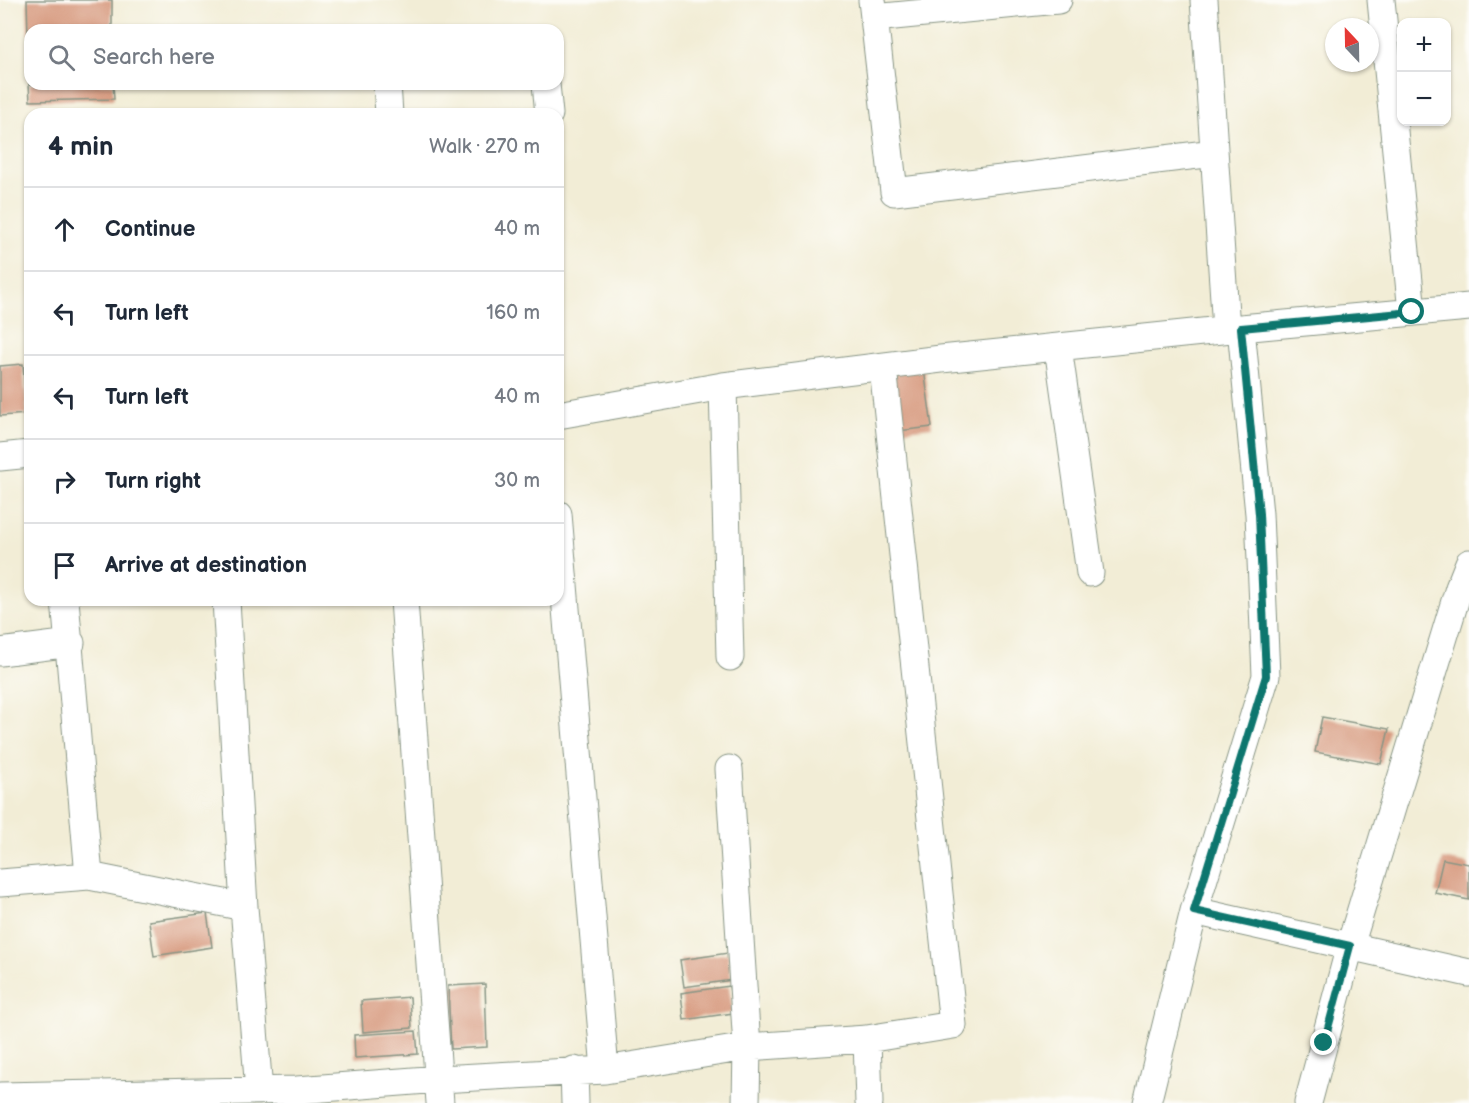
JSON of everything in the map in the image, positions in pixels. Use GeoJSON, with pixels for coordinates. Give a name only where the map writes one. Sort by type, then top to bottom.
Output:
{"type":"FeatureCollection","features":[{"type":"Feature","properties":{"kind":"street"},"geometry":{"type":"LineString","coordinates":[[1057,0],[873,9],[894,192],[1214,153]]}},
{"type":"Feature","properties":{"kind":"street"},"geometry":{"type":"LineString","coordinates":[[1147,1103],[1194,911],[1266,676],[1259,514],[1234,328],[1214,153],[1204,0]]}},
{"type":"Feature","properties":{"kind":"street"},"geometry":{"type":"LineString","coordinates":[[1381,0],[1412,312]]}},
{"type":"Feature","properties":{"kind":"street"},"geometry":{"type":"LineString","coordinates":[[387,90],[388,108]]}},
{"type":"Feature","properties":{"kind":"street"},"geometry":{"type":"LineString","coordinates":[[547,90],[548,108]]}},
{"type":"Feature","properties":{"kind":"street"},"geometry":{"type":"LineString","coordinates":[[564,414],[723,386],[883,367],[1234,328],[1469,307]]}},
{"type":"Feature","properties":{"kind":"street"},"geometry":{"type":"LineString","coordinates":[[1058,347],[1090,573]]}},
{"type":"Feature","properties":{"kind":"street"},"geometry":{"type":"LineString","coordinates":[[0,1096],[138,1097],[259,1091],[298,1097],[440,1091],[574,1070],[605,1070],[747,1047],[867,1039],[953,1025],[883,367]]}},
{"type":"Feature","properties":{"kind":"street"},"geometry":{"type":"LineString","coordinates":[[723,386],[730,657]]}},
{"type":"Feature","properties":{"kind":"street"},"geometry":{"type":"LineString","coordinates":[[0,457],[24,455]]}},
{"type":"Feature","properties":{"kind":"street"},"geometry":{"type":"LineString","coordinates":[[1308,1103],[1350,946],[1466,581]]}},
{"type":"Feature","properties":{"kind":"street"},"geometry":{"type":"LineString","coordinates":[[564,585],[605,1070]]}},
{"type":"Feature","properties":{"kind":"street"},"geometry":{"type":"LineString","coordinates":[[66,606],[71,643],[89,876]]}},
{"type":"Feature","properties":{"kind":"street"},"geometry":{"type":"LineString","coordinates":[[226,606],[244,906],[259,1091]]}},
{"type":"Feature","properties":{"kind":"street"},"geometry":{"type":"LineString","coordinates":[[404,606],[440,1091]]}},
{"type":"Feature","properties":{"kind":"street"},"geometry":{"type":"LineString","coordinates":[[0,652],[71,643]]}},
{"type":"Feature","properties":{"kind":"street"},"geometry":{"type":"LineString","coordinates":[[729,769],[747,1047],[746,1103]]}},
{"type":"Feature","properties":{"kind":"street"},"geometry":{"type":"LineString","coordinates":[[0,883],[89,876],[244,906]]}},
{"type":"Feature","properties":{"kind":"street"},"geometry":{"type":"LineString","coordinates":[[1194,911],[1469,973]]}},
{"type":"Feature","properties":{"kind":"street"},"geometry":{"type":"LineString","coordinates":[[867,1039],[869,1103]]}},
{"type":"Feature","properties":{"kind":"street"},"geometry":{"type":"LineString","coordinates":[[574,1070],[576,1103]]}},
{"type":"Feature","properties":{"kind":"building"},"geometry":{"type":"Polygon","coordinates":[[[27,0],[112,0],[112,24],[28,24],[27,0]]]}},
{"type":"Feature","properties":{"kind":"building"},"geometry":{"type":"Polygon","coordinates":[[[29,90],[113,90],[114,99],[30,101],[29,90]]]}},
{"type":"Feature","properties":{"kind":"building"},"geometry":{"type":"Polygon","coordinates":[[[23,364],[24,414],[0,416],[0,366],[23,364]]]}},
{"type":"Feature","properties":{"kind":"building"},"geometry":{"type":"Polygon","coordinates":[[[924,369],[932,427],[898,431],[890,374],[924,369]]]}},
{"type":"Feature","properties":{"kind":"building"},"geometry":{"type":"Polygon","coordinates":[[[1322,717],[1389,729],[1381,764],[1315,752],[1322,717]]]}},
{"type":"Feature","properties":{"kind":"building"},"geometry":{"type":"Polygon","coordinates":[[[1443,859],[1469,864],[1469,900],[1435,893],[1443,859]]]}},
{"type":"Feature","properties":{"kind":"building"},"geometry":{"type":"Polygon","coordinates":[[[207,913],[212,947],[154,956],[149,921],[207,913]]]}},
{"type":"Feature","properties":{"kind":"building"},"geometry":{"type":"Polygon","coordinates":[[[728,953],[732,980],[684,987],[680,960],[728,953]]]}},
{"type":"Feature","properties":{"kind":"building"},"geometry":{"type":"Polygon","coordinates":[[[485,984],[487,1047],[451,1049],[448,986],[485,984]]]}},
{"type":"Feature","properties":{"kind":"building"},"geometry":{"type":"Polygon","coordinates":[[[729,986],[733,1013],[684,1020],[681,993],[729,986]]]}},
{"type":"Feature","properties":{"kind":"building"},"geometry":{"type":"Polygon","coordinates":[[[410,997],[412,1028],[363,1032],[361,1001],[410,997]]]}},
{"type":"Feature","properties":{"kind":"building"},"geometry":{"type":"Polygon","coordinates":[[[416,1031],[418,1054],[355,1058],[354,1035],[416,1031]]]}},
{"type":"Feature","properties":{"kind":"route"},"geometry":{"type":"LineString","coordinates":[[1324,1043],[1350,946],[1194,911],[1266,676],[1259,514],[1241,328],[1412,312]]}}]}
